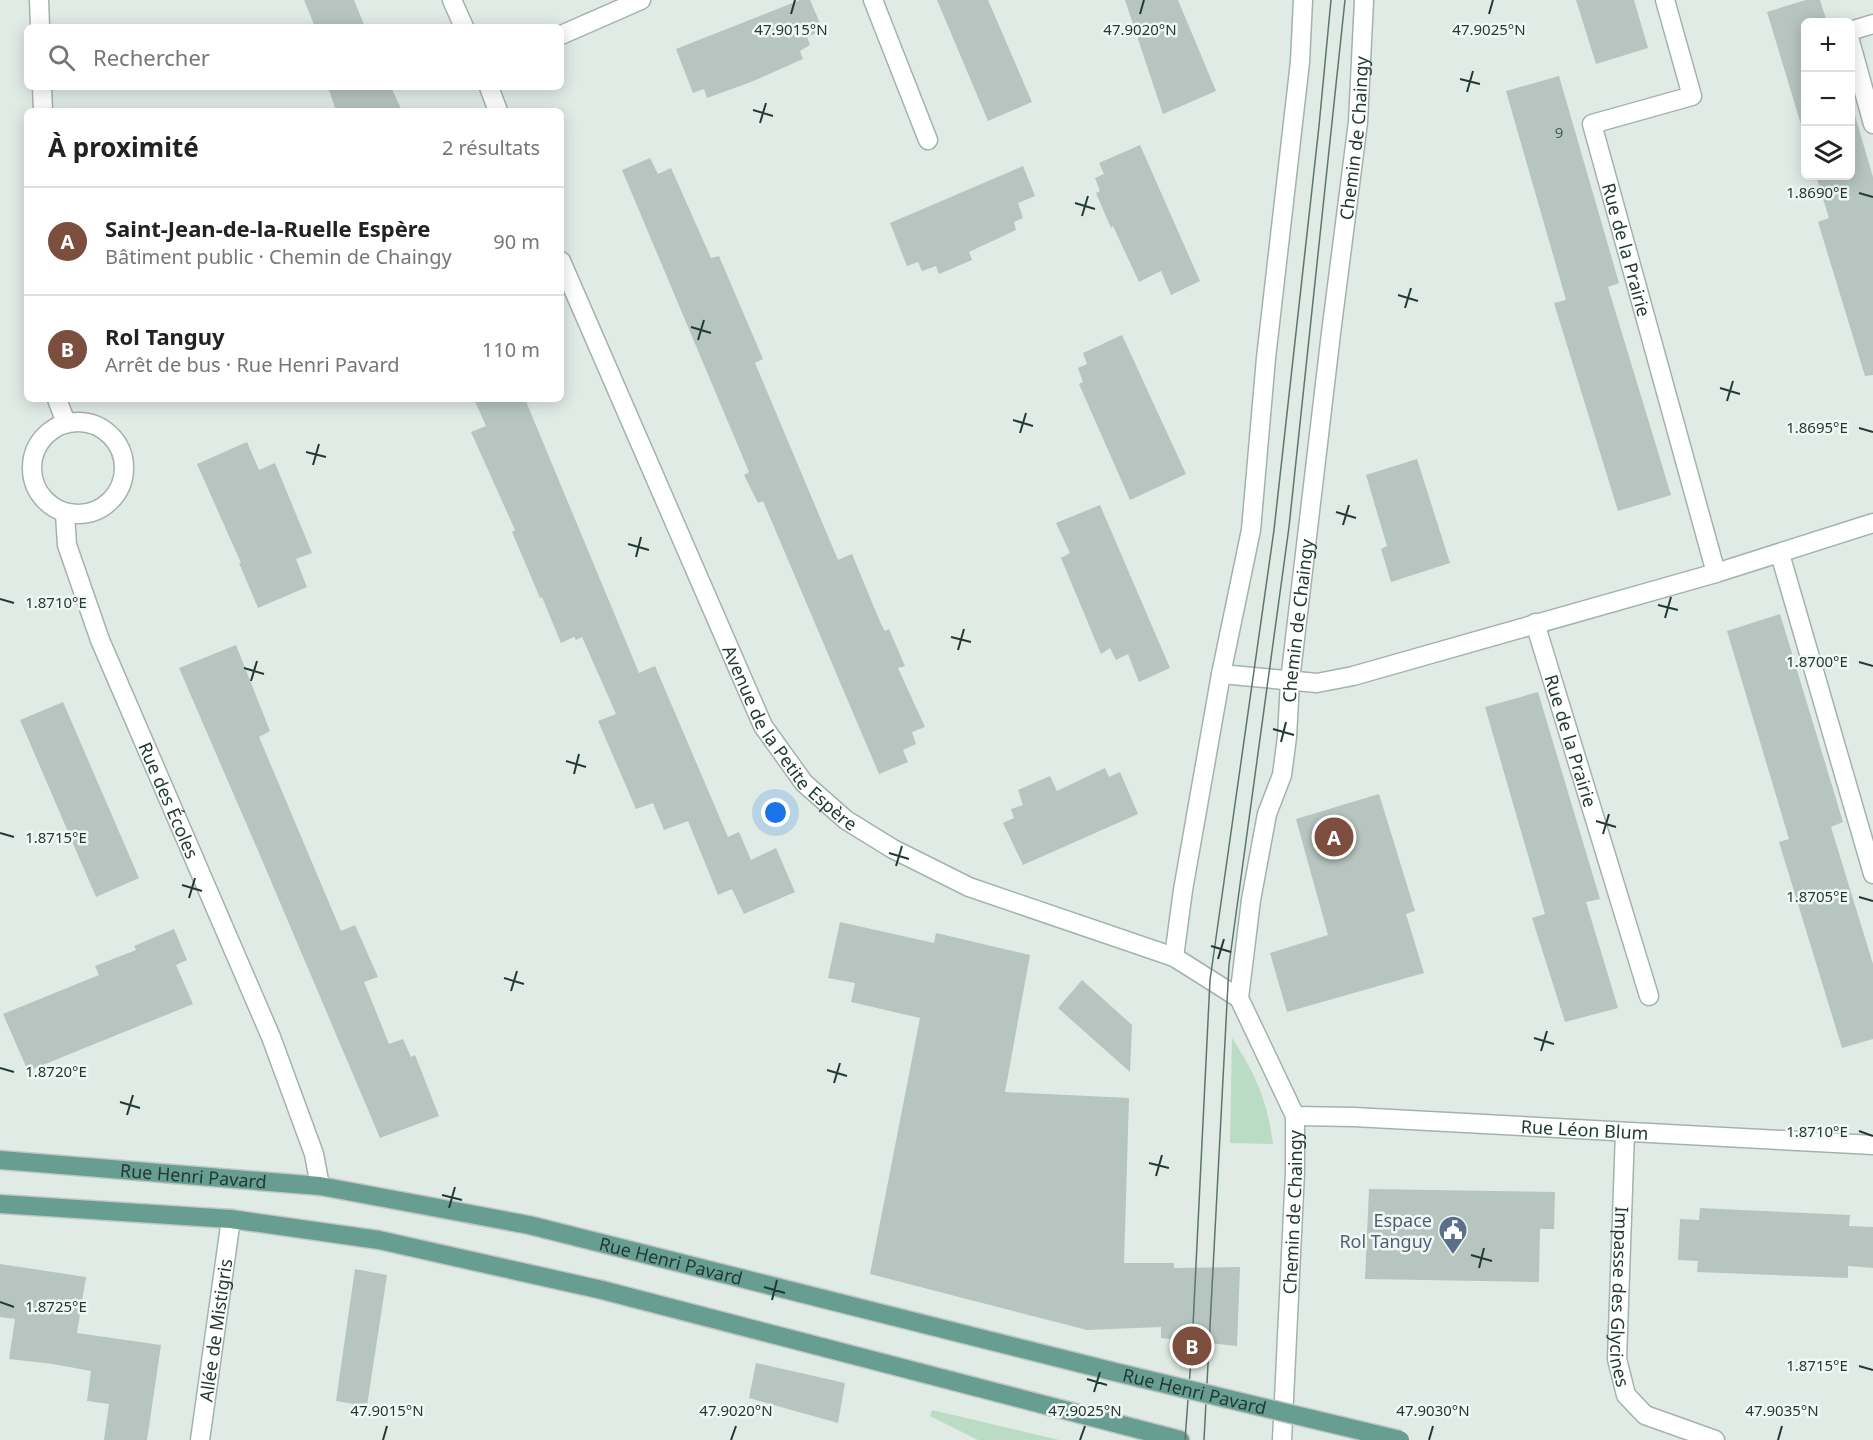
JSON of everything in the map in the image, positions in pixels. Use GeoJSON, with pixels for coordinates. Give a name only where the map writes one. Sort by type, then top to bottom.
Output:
{"type":"FeatureCollection","features":[{"type":"Feature","properties":{"kind":"main road","name":"Rue Henri Pavard"},"geometry":{"type":"LineString","coordinates":[[0,1160],[320,1186],[529,1225],[1111,1371],[1400,1440]]}},
{"type":"Feature","properties":{"kind":"main road"},"geometry":{"type":"LineString","coordinates":[[0,1204],[231,1219],[378,1240],[602,1290],[1180,1440]]}},
{"type":"Feature","properties":{"kind":"street"},"geometry":{"type":"LineString","coordinates":[[39,0],[40,24]]}},
{"type":"Feature","properties":{"kind":"street"},"geometry":{"type":"LineString","coordinates":[[452,0],[463,24]]}},
{"type":"Feature","properties":{"kind":"street"},"geometry":{"type":"LineString","coordinates":[[564,34],[641,0]]}},
{"type":"Feature","properties":{"kind":"street"},"geometry":{"type":"LineString","coordinates":[[873,0],[928,140]]}},
{"type":"Feature","properties":{"kind":"street"},"geometry":{"type":"LineString","coordinates":[[1174,957],[1183,890],[1221,674],[1251,530],[1268,346],[1300,62],[1303,0]]}},
{"type":"Feature","properties":{"kind":"street","name":"Chemin de Chaingy"},"geometry":{"type":"LineString","coordinates":[[1282,1440],[1295,1172],[1295,1116],[1239,998],[1251,900],[1267,814],[1282,775],[1287,737],[1290,681],[1358,122],[1364,0]]}},
{"type":"Feature","properties":{"kind":"street","name":"Rue de la Prairie"},"geometry":{"type":"LineString","coordinates":[[1665,0],[1692,96],[1592,124],[1716,573]]}},
{"type":"Feature","properties":{"kind":"street"},"geometry":{"type":"LineString","coordinates":[[1855,30],[1873,24]]}},
{"type":"Feature","properties":{"kind":"street"},"geometry":{"type":"LineString","coordinates":[[1855,56],[1873,124]]}},
{"type":"Feature","properties":{"kind":"street"},"geometry":{"type":"LineString","coordinates":[[42,90],[43,108]]}},
{"type":"Feature","properties":{"kind":"street"},"geometry":{"type":"LineString","coordinates":[[490,90],[497,108]]}},
{"type":"Feature","properties":{"kind":"street","name":"Avenue de la Petite Espère"},"geometry":{"type":"LineString","coordinates":[[564,268],[762,726],[804,783],[846,820],[943,875],[990,895],[1174,957],[1239,998]]}},
{"type":"Feature","properties":{"kind":"street"},"geometry":{"type":"LineString","coordinates":[[58,402],[66,423]]}},
{"type":"Feature","properties":{"kind":"street"},"geometry":{"type":"LineString","coordinates":[[66,423],[93,423],[110,434],[122,451],[124,481],[110,503],[98,511],[82,515],[65,514],[47,504],[35,488],[31,470],[35,448],[52,429],[66,423]]}},
{"type":"Feature","properties":{"kind":"street","name":"Rue des Écoles"},"geometry":{"type":"LineString","coordinates":[[65,514],[67,545],[100,640],[271,1036],[314,1154],[320,1186]]}},
{"type":"Feature","properties":{"kind":"street"},"geometry":{"type":"LineString","coordinates":[[1221,674],[1317,683],[1353,676],[1716,573],[1873,523]]}},
{"type":"Feature","properties":{"kind":"street"},"geometry":{"type":"LineString","coordinates":[[1780,554],[1873,874]]}},
{"type":"Feature","properties":{"kind":"street","name":"Rue de la Prairie"},"geometry":{"type":"LineString","coordinates":[[1535,623],[1649,996]]}},
{"type":"Feature","properties":{"kind":"street","name":"Rue Léon Blum"},"geometry":{"type":"LineString","coordinates":[[1295,1116],[1354,1117],[1873,1145]]}},
{"type":"Feature","properties":{"kind":"street","name":"Impasse des Glycines"},"geometry":{"type":"LineString","coordinates":[[1625,1132],[1617,1359],[1626,1395],[1645,1415],[1715,1440]]}},
{"type":"Feature","properties":{"kind":"street","name":"Allée de Mistigris"},"geometry":{"type":"LineString","coordinates":[[200,1440],[231,1219]]}},
{"type":"Feature","properties":{"kind":"green space"},"geometry":{"type":"Polygon","coordinates":[[[1232,1038],[1259,1088],[1273,1144],[1230,1143],[1232,1038]]]}},
{"type":"Feature","properties":{"kind":"green space"},"geometry":{"type":"Polygon","coordinates":[[[932,1410],[1059,1440],[978,1440],[930,1416],[932,1410]]]}},
{"type":"Feature","properties":{"kind":"building"},"geometry":{"type":"Polygon","coordinates":[[[304,0],[354,0],[364,24],[314,24],[304,0]]]}},
{"type":"Feature","properties":{"kind":"building"},"geometry":{"type":"Polygon","coordinates":[[[800,0],[810,0],[823,30],[807,37],[810,45],[800,51],[803,59],[707,98],[704,89],[693,93],[676,49],[800,0]]]}},
{"type":"Feature","properties":{"kind":"building"},"geometry":{"type":"Polygon","coordinates":[[[937,0],[988,0],[1032,102],[988,121],[937,0]]]}},
{"type":"Feature","properties":{"kind":"building"},"geometry":{"type":"Polygon","coordinates":[[[1125,0],[1178,0],[1216,91],[1163,114],[1125,0]]]}},
{"type":"Feature","properties":{"kind":"building"},"geometry":{"type":"Polygon","coordinates":[[[1576,0],[1634,0],[1648,48],[1596,64],[1576,0]]]}},
{"type":"Feature","properties":{"kind":"building"},"geometry":{"type":"Polygon","coordinates":[[[1806,0],[1820,0],[1826,18],[1801,18],[1801,124],[1767,12],[1806,0]]]}},
{"type":"Feature","properties":{"kind":"building"},"geometry":{"type":"Polygon","coordinates":[[[1559,76],[1619,283],[1608,287],[1671,495],[1618,511],[1554,303],[1566,300],[1506,91],[1559,76]]]}},
{"type":"Feature","properties":{"kind":"building"},"geometry":{"type":"Polygon","coordinates":[[[329,90],[392,90],[401,108],[335,108],[329,90]]]}},
{"type":"Feature","properties":{"kind":"building"},"geometry":{"type":"Polygon","coordinates":[[[1855,116],[1873,177],[1873,375],[1865,376],[1818,222],[1829,218],[1817,180],[1855,180],[1855,116]]]}},
{"type":"Feature","properties":{"kind":"building"},"geometry":{"type":"Polygon","coordinates":[[[1140,145],[1200,281],[1171,295],[1161,271],[1139,282],[1096,193],[1100,191],[1095,178],[1104,174],[1099,163],[1140,145]]]}},
{"type":"Feature","properties":{"kind":"building"},"geometry":{"type":"Polygon","coordinates":[[[650,158],[658,174],[671,168],[711,258],[719,256],[763,359],[755,363],[838,560],[852,554],[881,624],[885,631],[889,629],[905,666],[898,668],[925,727],[912,732],[916,744],[903,750],[908,762],[879,774],[763,501],[758,503],[744,475],[749,472],[622,170],[650,158]]]}},
{"type":"Feature","properties":{"kind":"building"},"geometry":{"type":"Polygon","coordinates":[[[1023,166],[1035,196],[1018,203],[1023,218],[1014,222],[1016,230],[969,252],[972,260],[939,274],[936,266],[922,271],[918,262],[907,266],[890,223],[1023,166]]]}},
{"type":"Feature","properties":{"kind":"building"},"geometry":{"type":"Polygon","coordinates":[[[1122,335],[1186,474],[1130,500],[1079,384],[1083,382],[1078,368],[1087,364],[1083,353],[1122,335]]]}},
{"type":"Feature","properties":{"kind":"building"},"geometry":{"type":"Polygon","coordinates":[[[475,402],[526,402],[639,673],[655,666],[728,837],[739,832],[751,860],[776,848],[795,892],[744,914],[732,889],[718,895],[688,821],[664,830],[653,803],[636,809],[598,721],[616,714],[582,637],[576,640],[574,637],[561,643],[512,532],[515,530],[471,432],[486,426],[475,402]]]}},
{"type":"Feature","properties":{"kind":"building"},"geometry":{"type":"Polygon","coordinates":[[[247,442],[259,470],[275,463],[312,553],[296,559],[307,587],[258,608],[239,563],[241,563],[197,464],[247,442]]]}},
{"type":"Feature","properties":{"kind":"building"},"geometry":{"type":"Polygon","coordinates":[[[1417,459],[1450,563],[1391,582],[1381,549],[1387,546],[1366,475],[1417,459]]]}},
{"type":"Feature","properties":{"kind":"building"},"geometry":{"type":"Polygon","coordinates":[[[1100,505],[1170,668],[1139,682],[1128,654],[1116,660],[1110,648],[1101,654],[1061,558],[1070,553],[1056,523],[1100,505]]]}},
{"type":"Feature","properties":{"kind":"building"},"geometry":{"type":"Polygon","coordinates":[[[1780,614],[1843,822],[1831,827],[1873,964],[1873,1039],[1842,1048],[1779,842],[1789,839],[1727,631],[1780,614]]]}},
{"type":"Feature","properties":{"kind":"building"},"geometry":{"type":"Polygon","coordinates":[[[236,645],[270,731],[259,737],[341,931],[355,925],[378,977],[364,982],[389,1044],[403,1039],[411,1057],[415,1055],[439,1116],[380,1138],[179,668],[236,645]]]}},
{"type":"Feature","properties":{"kind":"building"},"geometry":{"type":"Polygon","coordinates":[[[1538,692],[1600,899],[1586,902],[1618,1008],[1565,1022],[1532,918],[1545,914],[1485,707],[1538,692]]]}},
{"type":"Feature","properties":{"kind":"building"},"geometry":{"type":"Polygon","coordinates":[[[63,702],[139,878],[96,897],[20,720],[63,702]]]}},
{"type":"Feature","properties":{"kind":"building"},"geometry":{"type":"Polygon","coordinates":[[[1105,768],[1109,777],[1120,772],[1138,814],[1023,865],[1003,823],[1014,818],[1011,809],[1023,805],[1018,790],[1050,776],[1057,791],[1105,768]]]}},
{"type":"Feature","properties":{"kind":"building"},"geometry":{"type":"Polygon","coordinates":[[[1379,794],[1415,911],[1406,914],[1424,973],[1287,1012],[1270,953],[1328,935],[1296,819],[1379,794]]]}},
{"type":"Feature","properties":{"kind":"building"},"geometry":{"type":"Polygon","coordinates":[[[840,922],[934,943],[936,933],[1030,955],[1005,1092],[1129,1098],[1124,1263],[1174,1263],[1174,1268],[1240,1267],[1237,1346],[1161,1338],[1161,1327],[1087,1330],[870,1274],[920,1018],[851,1002],[855,983],[828,978],[840,922]]]}},
{"type":"Feature","properties":{"kind":"building"},"geometry":{"type":"Polygon","coordinates":[[[174,929],[187,960],[176,965],[193,1004],[28,1071],[3,1014],[99,975],[95,966],[136,950],[134,946],[174,929]]]}},
{"type":"Feature","properties":{"kind":"building"},"geometry":{"type":"Polygon","coordinates":[[[1082,980],[1132,1025],[1130,1072],[1058,1008],[1082,980]]]}},
{"type":"Feature","properties":{"kind":"building","name":"Espace Rol Tanguy"},"geometry":{"type":"Polygon","coordinates":[[[1369,1189],[1555,1192],[1554,1229],[1540,1229],[1539,1282],[1365,1279],[1369,1189]]]}},
{"type":"Feature","properties":{"kind":"building"},"geometry":{"type":"Polygon","coordinates":[[[1700,1208],[1850,1215],[1849,1226],[1873,1227],[1873,1268],[1848,1266],[1848,1278],[1697,1272],[1698,1261],[1678,1260],[1680,1219],[1699,1220],[1700,1208]]]}},
{"type":"Feature","properties":{"kind":"building"},"geometry":{"type":"Polygon","coordinates":[[[0,1264],[86,1277],[77,1333],[161,1345],[147,1440],[104,1440],[109,1404],[87,1401],[91,1371],[9,1359],[15,1319],[0,1317],[0,1264]]]}},
{"type":"Feature","properties":{"kind":"building"},"geometry":{"type":"Polygon","coordinates":[[[355,1269],[387,1275],[367,1406],[336,1401],[355,1269]]]}},
{"type":"Feature","properties":{"kind":"building"},"geometry":{"type":"Polygon","coordinates":[[[756,1363],[845,1383],[838,1423],[749,1398],[756,1363]]]}},
{"type":"Feature","properties":{"kind":"tram line"},"geometry":{"type":"LineString","coordinates":[[1185,1440],[1192,1346],[1210,980],[1274,530],[1331,0]]}},
{"type":"Feature","properties":{"kind":"tram line"},"geometry":{"type":"LineString","coordinates":[[1204,1440],[1229,965],[1289,527],[1345,0]]}},
{"type":"Feature","properties":{"kind":"place","name":"Saint-Jean-de-la-Ruelle Espère"},"geometry":{"type":"Point","coordinates":[1334,837]}},
{"type":"Feature","properties":{"kind":"place","name":"Espace Rol Tanguy"},"geometry":{"type":"Point","coordinates":[1453,1256]}},
{"type":"Feature","properties":{"kind":"place","name":"Rol Tanguy"},"geometry":{"type":"Point","coordinates":[1192,1346]}}]}
